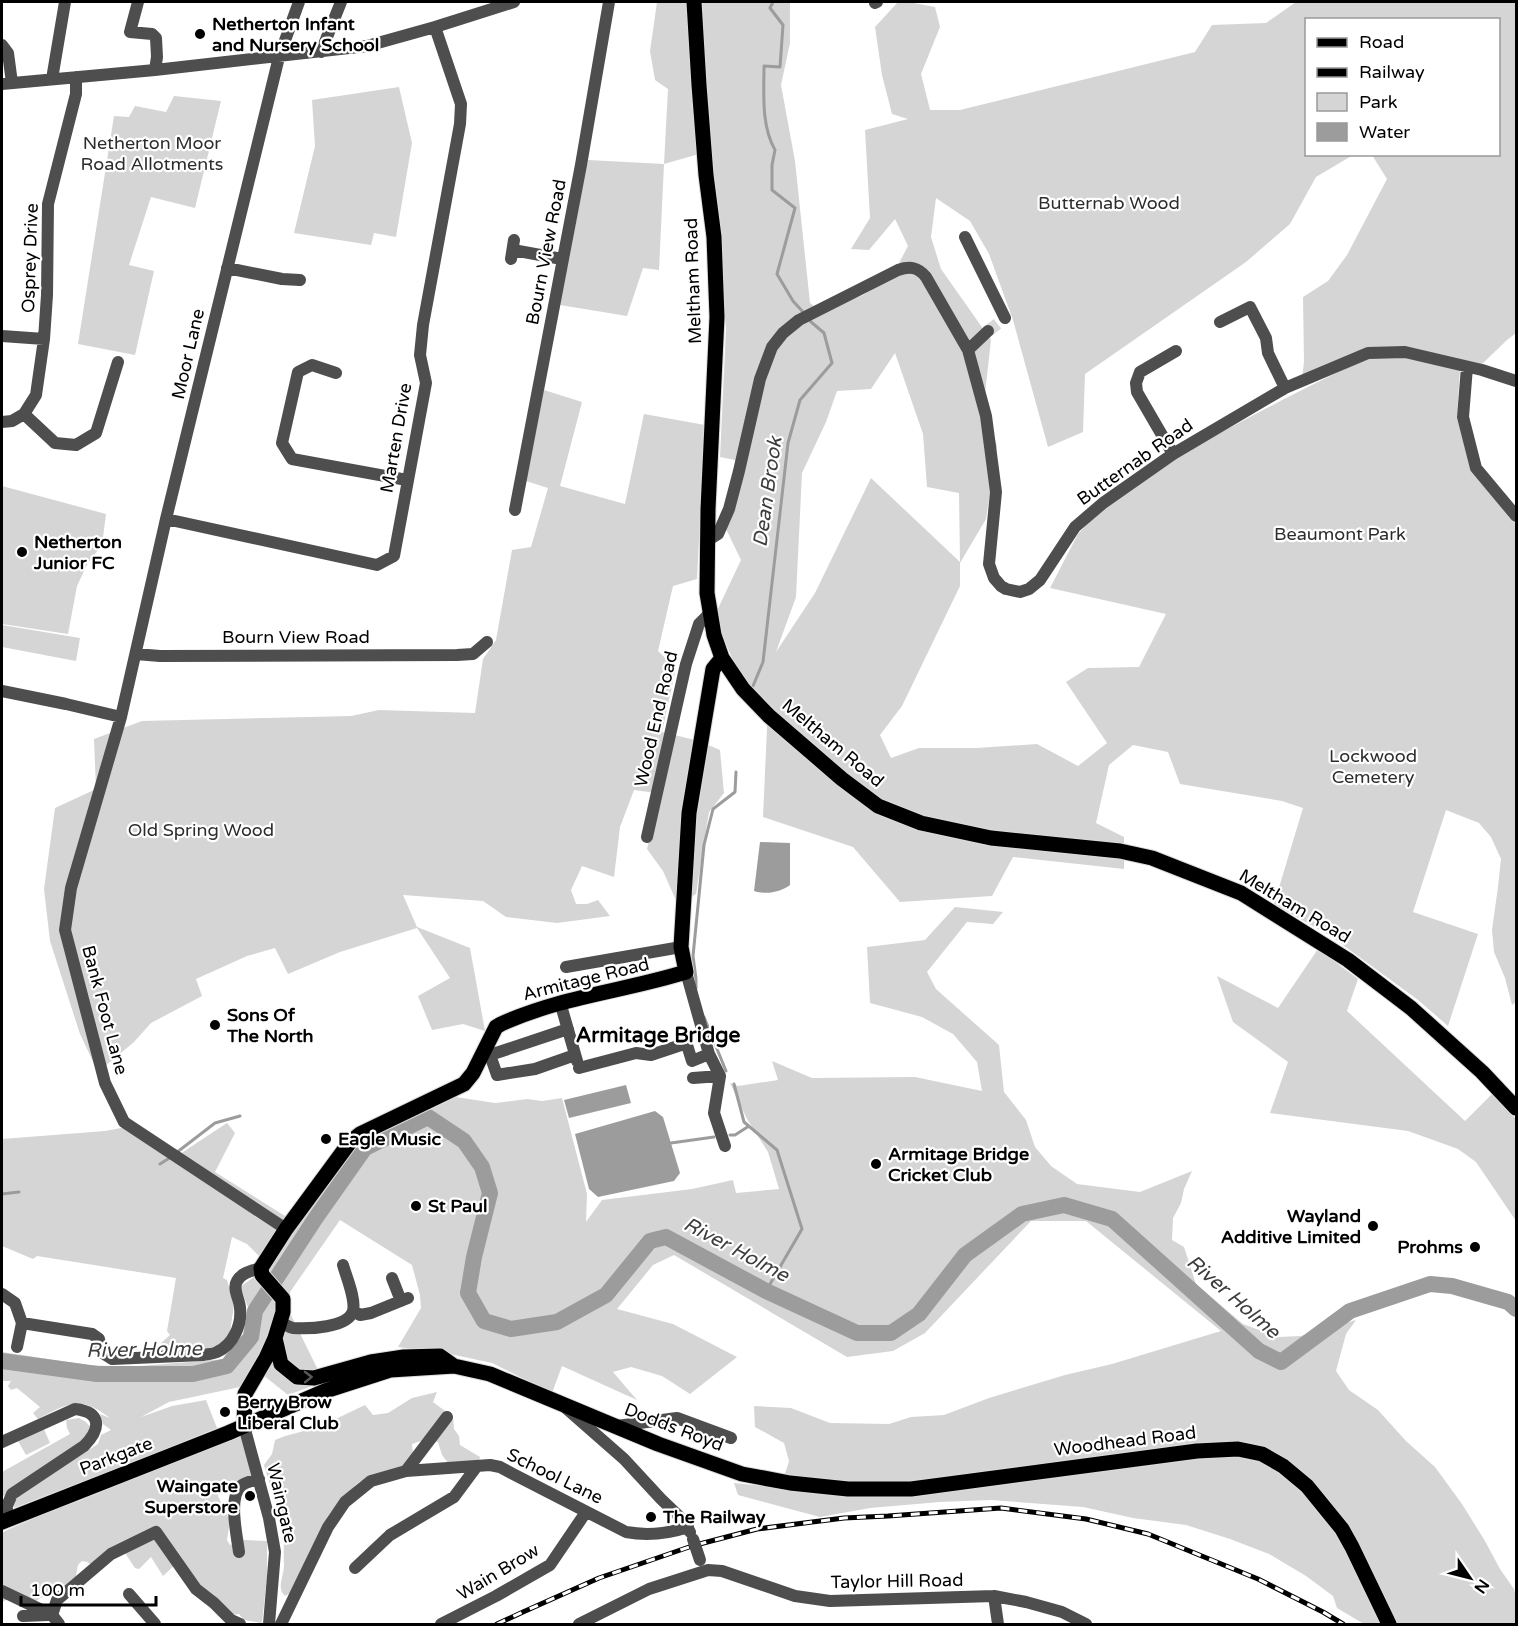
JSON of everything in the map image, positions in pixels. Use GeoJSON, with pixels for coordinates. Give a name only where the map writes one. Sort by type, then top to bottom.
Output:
{"type":"FeatureCollection","features":[{"type":"Feature","properties":{"kind":"main road","name":"Meltham Road"},"geometry":{"type":"LineString","coordinates":[[694,2],[706,175],[714,237],[717,316],[711,420],[707,594],[714,635],[722,658],[742,689],[842,780],[878,806],[921,823],[991,838],[1120,850],[1141,855],[1241,893],[1348,960],[1412,1008],[1482,1072],[1516,1108]]}},
{"type":"Feature","properties":{"kind":"main road"},"geometry":{"type":"LineString","coordinates":[[686,972],[681,947],[689,813],[713,669],[722,658]]}},
{"type":"Feature","properties":{"kind":"main road","name":"Armitage Road"},"geometry":{"type":"LineString","coordinates":[[263,1273],[286,1229],[350,1142],[360,1134],[464,1084],[487,1053],[496,1027],[501,1023],[560,1002],[654,982],[686,972]]}},
{"type":"Feature","properties":{"kind":"main road"},"geometry":{"type":"LineString","coordinates":[[263,1273],[283,1299],[284,1304],[275,1338],[266,1358],[241,1395],[244,1426],[326,1391],[390,1370],[454,1366],[490,1374],[559,1403]]}},
{"type":"Feature","properties":{"kind":"main road"},"geometry":{"type":"LineString","coordinates":[[275,1338],[281,1365],[297,1377],[314,1378],[371,1362],[404,1356],[440,1356],[454,1366]]}},
{"type":"Feature","properties":{"kind":"main road","name":"Dodds Royd"},"geometry":{"type":"LineString","coordinates":[[559,1403],[658,1444],[742,1474],[776,1480]]}},
{"type":"Feature","properties":{"kind":"main road","name":"Parkgate"},"geometry":{"type":"LineString","coordinates":[[4,1520],[244,1426]]}},
{"type":"Feature","properties":{"kind":"main road","name":"Woodhead Road"},"geometry":{"type":"LineString","coordinates":[[776,1480],[848,1489],[911,1489],[1197,1451],[1238,1449],[1262,1454],[1307,1486],[1342,1529],[1389,1624]]}},
{"type":"Feature","properties":{"kind":"street"},"geometry":{"type":"LineString","coordinates":[[52,80],[65,2]]}},
{"type":"Feature","properties":{"kind":"street"},"geometry":{"type":"LineString","coordinates":[[138,2],[130,32],[152,34],[156,38],[155,70]]}},
{"type":"Feature","properties":{"kind":"street","name":"Moor Lane"},"geometry":{"type":"LineString","coordinates":[[121,717],[166,519],[279,57],[299,2]]}},
{"type":"Feature","properties":{"kind":"street"},"geometry":{"type":"LineString","coordinates":[[321,52],[341,2]]}},
{"type":"Feature","properties":{"kind":"street"},"geometry":{"type":"LineString","coordinates":[[2,45],[8,54],[7,84],[366,46],[514,2]]}},
{"type":"Feature","properties":{"kind":"street","name":"Bourn View Road"},"geometry":{"type":"LineString","coordinates":[[515,510],[609,2]]}},
{"type":"Feature","properties":{"kind":"street","name":"Marten Drive"},"geometry":{"type":"LineString","coordinates":[[166,519],[376,565],[394,556],[426,383],[420,355],[423,326],[460,124],[461,104],[435,27]]}},
{"type":"Feature","properties":{"kind":"street","name":"Osprey Drive"},"geometry":{"type":"LineString","coordinates":[[24,414],[36,395],[44,339],[47,295],[48,204],[76,94],[75,77]]}},
{"type":"Feature","properties":{"kind":"street"},"geometry":{"type":"LineString","coordinates":[[965,237],[1005,318]]}},
{"type":"Feature","properties":{"kind":"street"},"geometry":{"type":"LineString","coordinates":[[513,250],[562,259]]}},
{"type":"Feature","properties":{"kind":"street","name":"Butternab Road"},"geometry":{"type":"LineString","coordinates":[[707,542],[718,534],[729,509],[760,380],[772,347],[783,333],[799,320],[898,270],[914,267],[922,271],[968,350],[986,416],[996,492],[989,564],[1000,586],[1020,592],[1029,589],[1040,580],[1075,527],[1102,503],[1173,454],[1285,388],[1368,353],[1405,352],[1516,381]]}},
{"type":"Feature","properties":{"kind":"street"},"geometry":{"type":"LineString","coordinates":[[227,268],[282,279],[300,280]]}},
{"type":"Feature","properties":{"kind":"street"},"geometry":{"type":"LineString","coordinates":[[1220,322],[1250,307],[1266,338],[1268,353],[1285,388]]}},
{"type":"Feature","properties":{"kind":"street"},"geometry":{"type":"LineString","coordinates":[[968,350],[988,331]]}},
{"type":"Feature","properties":{"kind":"street"},"geometry":{"type":"LineString","coordinates":[[2,336],[44,339]]}},
{"type":"Feature","properties":{"kind":"street"},"geometry":{"type":"LineString","coordinates":[[1173,454],[1137,392],[1136,383],[1140,372],[1176,351]]}},
{"type":"Feature","properties":{"kind":"street"},"geometry":{"type":"LineString","coordinates":[[2,422],[12,421],[24,414],[55,443],[76,445],[96,433],[118,362]]}},
{"type":"Feature","properties":{"kind":"street"},"geometry":{"type":"LineString","coordinates":[[336,373],[312,365],[298,372],[282,443],[292,459],[407,480]]}},
{"type":"Feature","properties":{"kind":"street"},"geometry":{"type":"LineString","coordinates":[[1467,367],[1463,417],[1476,468],[1516,516]]}},
{"type":"Feature","properties":{"kind":"street","name":"Wood End Road"},"geometry":{"type":"LineString","coordinates":[[647,837],[686,664],[699,624],[710,613]]}},
{"type":"Feature","properties":{"kind":"street","name":"Bourn View Road"},"geometry":{"type":"LineString","coordinates":[[136,654],[160,656],[457,655],[473,654],[487,642]]}},
{"type":"Feature","properties":{"kind":"street"},"geometry":{"type":"LineString","coordinates":[[2,691],[121,717]]}},
{"type":"Feature","properties":{"kind":"street","name":"Bank Foot Lane"},"geometry":{"type":"LineString","coordinates":[[121,717],[71,888],[65,930],[105,1083],[124,1122],[286,1229]]}},
{"type":"Feature","properties":{"kind":"street"},"geometry":{"type":"LineString","coordinates":[[566,967],[681,947]]}},
{"type":"Feature","properties":{"kind":"street"},"geometry":{"type":"LineString","coordinates":[[686,972],[709,1054],[720,1076],[714,1113],[726,1146]]}},
{"type":"Feature","properties":{"kind":"street"},"geometry":{"type":"LineString","coordinates":[[560,1002],[579,1070],[636,1053],[651,1055],[684,1044],[687,1045],[692,1061],[709,1054]]}},
{"type":"Feature","properties":{"kind":"street"},"geometry":{"type":"LineString","coordinates":[[568,1029],[487,1053],[496,1075],[535,1069],[575,1054]]}},
{"type":"Feature","properties":{"kind":"street"},"geometry":{"type":"LineString","coordinates":[[693,1078],[720,1076]]}},
{"type":"Feature","properties":{"kind":"street"},"geometry":{"type":"LineString","coordinates":[[280,1322],[291,1328],[330,1326],[347,1320],[353,1311],[353,1302],[343,1265]]}},
{"type":"Feature","properties":{"kind":"street"},"geometry":{"type":"LineString","coordinates":[[22,1323],[92,1335],[99,1339],[101,1352],[112,1359],[216,1353],[225,1347],[240,1322],[240,1307],[235,1282],[244,1273],[263,1273]]}},
{"type":"Feature","properties":{"kind":"street"},"geometry":{"type":"LineString","coordinates":[[353,1311],[360,1315],[371,1313],[404,1299],[392,1278]]}},
{"type":"Feature","properties":{"kind":"street"},"geometry":{"type":"LineString","coordinates":[[2,1294],[15,1303],[22,1323],[17,1347]]}},
{"type":"Feature","properties":{"kind":"street"},"geometry":{"type":"LineString","coordinates":[[559,1403],[624,1459],[684,1521],[704,1565],[579,1624]]}},
{"type":"Feature","properties":{"kind":"street"},"geometry":{"type":"LineString","coordinates":[[2,1442],[75,1409],[86,1410],[97,1422],[93,1437],[84,1446],[12,1494],[4,1520]]}},
{"type":"Feature","properties":{"kind":"street"},"geometry":{"type":"LineString","coordinates":[[406,1472],[447,1417]]}},
{"type":"Feature","properties":{"kind":"street"},"geometry":{"type":"LineString","coordinates":[[615,1426],[677,1418],[731,1438]]}},
{"type":"Feature","properties":{"kind":"street","name":"Waingate"},"geometry":{"type":"LineString","coordinates":[[244,1426],[259,1479],[275,1552],[269,1624]]}},
{"type":"Feature","properties":{"kind":"street","name":"School Lane"},"geometry":{"type":"LineString","coordinates":[[281,1624],[328,1527],[345,1502],[371,1480],[406,1472],[490,1465],[500,1467],[626,1532],[643,1535],[666,1533],[688,1527]]}},
{"type":"Feature","properties":{"kind":"street"},"geometry":{"type":"LineString","coordinates":[[355,1568],[390,1535],[454,1497],[477,1466]]}},
{"type":"Feature","properties":{"kind":"street"},"geometry":{"type":"LineString","coordinates":[[239,1552],[234,1517],[235,1492],[242,1484],[259,1479]]}},
{"type":"Feature","properties":{"kind":"street","name":"Wain Brow"},"geometry":{"type":"LineString","coordinates":[[441,1624],[550,1565],[586,1512]]}},
{"type":"Feature","properties":{"kind":"street"},"geometry":{"type":"LineString","coordinates":[[55,1620],[57,1600],[111,1554],[156,1532],[196,1589],[231,1620],[240,1624]]}},
{"type":"Feature","properties":{"kind":"street","name":"Taylor Hill Road"},"geometry":{"type":"LineString","coordinates":[[704,1565],[795,1596],[830,1602],[994,1596],[1062,1612],[1086,1624]]}},
{"type":"Feature","properties":{"kind":"street"},"geometry":{"type":"LineString","coordinates":[[2,1591],[55,1620]]}},
{"type":"Feature","properties":{"kind":"street"},"geometry":{"type":"LineString","coordinates":[[129,1594],[155,1624]]}},
{"type":"Feature","properties":{"kind":"street"},"geometry":{"type":"LineString","coordinates":[[994,1596],[998,1624]]}},
{"type":"Feature","properties":{"kind":"street"},"geometry":{"type":"LineString","coordinates":[[271,1599],[292,1603]]}},
{"type":"Feature","properties":{"kind":"street"},"geometry":{"type":"LineString","coordinates":[[23,1616],[55,1620]]}},
{"type":"Feature","properties":{"kind":"green space"},"geometry":{"type":"Polygon","coordinates":[[[657,2],[689,2],[699,154],[664,164],[668,89],[655,80],[650,51],[657,2]]]}},
{"type":"Feature","properties":{"kind":"green space"},"geometry":{"type":"Polygon","coordinates":[[[702,2],[790,2],[790,43],[781,85],[795,161],[810,303],[821,312],[863,295],[891,278],[908,246],[895,219],[869,250],[851,249],[870,218],[865,130],[908,119],[892,114],[882,75],[875,27],[898,2],[935,7],[940,27],[921,74],[930,110],[960,110],[1195,52],[1212,25],[1266,23],[1296,2],[1516,2],[1516,333],[1481,365],[1407,348],[1380,347],[1346,358],[1302,378],[1304,362],[1303,297],[1328,281],[1347,255],[1387,179],[1373,156],[1500,156],[1500,18],[1305,18],[1305,156],[1351,156],[1316,177],[1290,224],[1246,262],[1085,374],[1083,432],[1048,447],[1013,320],[989,254],[970,221],[936,198],[931,237],[941,269],[991,340],[984,403],[997,446],[986,519],[960,563],[960,586],[902,706],[880,735],[891,758],[919,748],[976,748],[1037,744],[1078,766],[1107,743],[1066,682],[1088,668],[1139,667],[1166,614],[1050,588],[1078,534],[1101,510],[1182,453],[1372,355],[1406,356],[1460,368],[1457,418],[1472,472],[1516,524],[1516,1002],[1512,1005],[1505,978],[1494,952],[1492,930],[1501,859],[1491,837],[1479,823],[1446,810],[1413,912],[1478,934],[1448,1026],[1418,1000],[1332,937],[1274,904],[1303,808],[1282,801],[1180,784],[1168,752],[1133,745],[1109,765],[1096,823],[1124,837],[1124,869],[1013,857],[992,896],[900,902],[853,847],[763,817],[768,706],[741,678],[714,617],[741,560],[725,527],[745,462],[720,457],[726,330],[705,72],[702,2]],[[895,353],[871,389],[837,391],[826,422],[802,473],[796,597],[776,652],[815,593],[871,478],[960,562],[959,493],[927,487],[923,434],[895,353]]]}},
{"type":"Feature","properties":{"kind":"green space"},"geometry":{"type":"Polygon","coordinates":[[[399,87],[412,143],[396,237],[374,233],[371,245],[294,233],[315,146],[312,100],[399,87]]]}},
{"type":"Feature","properties":{"kind":"green space","name":"Netherton Moor Road Allotments"},"geometry":{"type":"Polygon","coordinates":[[[174,96],[221,101],[195,208],[151,197],[129,265],[154,271],[135,355],[78,344],[114,116],[129,117],[135,106],[166,112],[174,96]]]}},
{"type":"Feature","properties":{"kind":"green space"},"geometry":{"type":"Polygon","coordinates":[[[588,160],[664,164],[659,270],[643,268],[627,316],[560,305],[588,160]]]}},
{"type":"Feature","properties":{"kind":"green space","name":"Old Spring Wood"},"geometry":{"type":"Polygon","coordinates":[[[544,390],[582,402],[560,486],[625,504],[644,414],[705,425],[697,579],[673,586],[658,651],[676,668],[662,732],[699,741],[720,750],[724,793],[709,812],[696,894],[678,905],[663,871],[647,849],[658,804],[656,793],[634,790],[620,827],[614,877],[582,866],[571,890],[576,904],[587,904],[598,900],[610,916],[557,923],[506,917],[483,901],[403,895],[417,927],[470,948],[485,1031],[463,1024],[432,1030],[418,996],[450,978],[417,928],[340,952],[288,974],[275,948],[247,956],[196,979],[202,996],[151,1023],[134,1042],[98,1072],[80,1034],[50,941],[44,889],[55,808],[96,789],[94,739],[142,721],[351,716],[379,710],[475,713],[483,659],[496,640],[512,550],[531,547],[548,488],[526,481],[544,390]]]}},
{"type":"Feature","properties":{"kind":"green space"},"geometry":{"type":"Polygon","coordinates":[[[2,486],[106,514],[102,545],[88,563],[77,586],[68,634],[2,624],[2,486]]]}},
{"type":"Feature","properties":{"kind":"green space"},"geometry":{"type":"Polygon","coordinates":[[[2,625],[80,638],[76,661],[2,647],[2,625]]]}},
{"type":"Feature","properties":{"kind":"green space"},"geometry":{"type":"Polygon","coordinates":[[[955,907],[1003,912],[993,924],[967,922],[927,972],[936,989],[999,1045],[1004,1092],[1026,1120],[1035,1147],[1051,1166],[1077,1184],[1140,1192],[1192,1171],[1173,1218],[1172,1240],[1184,1247],[1196,1284],[1243,1324],[1278,1337],[1301,1336],[1356,1320],[1346,1334],[1336,1371],[1349,1390],[1378,1410],[1406,1441],[1435,1467],[1462,1504],[1514,1589],[1516,1624],[1364,1624],[1337,1608],[1333,1596],[1306,1576],[1269,1554],[1186,1525],[1133,1518],[1083,1507],[991,1500],[870,1508],[820,1517],[738,1495],[734,1483],[763,1486],[785,1474],[789,1461],[784,1443],[755,1427],[754,1406],[791,1408],[830,1423],[889,1424],[911,1417],[944,1415],[989,1398],[1221,1331],[1086,1221],[1031,1221],[925,1333],[893,1351],[847,1357],[674,1255],[653,1265],[617,1309],[673,1324],[737,1357],[690,1394],[662,1376],[631,1367],[613,1372],[637,1400],[562,1366],[552,1393],[492,1363],[450,1354],[398,1347],[421,1308],[412,1265],[340,1220],[290,1292],[290,1313],[318,1370],[312,1386],[288,1395],[253,1367],[240,1387],[169,1402],[141,1417],[172,1406],[206,1400],[217,1428],[14,1508],[15,1497],[98,1444],[101,1435],[111,1430],[103,1424],[100,1414],[110,1418],[82,1404],[66,1406],[38,1419],[33,1413],[40,1407],[17,1388],[11,1390],[8,1386],[11,1381],[2,1381],[2,1352],[88,1365],[128,1367],[225,1359],[242,1338],[249,1310],[240,1287],[269,1266],[247,1244],[232,1237],[223,1278],[227,1280],[234,1305],[230,1332],[218,1347],[150,1353],[170,1335],[167,1331],[176,1278],[37,1256],[33,1259],[2,1246],[2,1139],[105,1131],[121,1128],[128,1121],[180,1154],[227,1123],[235,1133],[215,1172],[285,1216],[302,1220],[356,1146],[456,1097],[495,1103],[562,1098],[587,1194],[586,1222],[602,1200],[692,1189],[733,1180],[736,1193],[779,1189],[768,1152],[747,1119],[730,1083],[738,1086],[778,1080],[772,1061],[812,1078],[915,1077],[982,1091],[977,1062],[953,1034],[922,1017],[870,1003],[867,947],[925,940],[955,907]]]}},
{"type":"Feature","properties":{"kind":"green space"},"geometry":{"type":"Polygon","coordinates":[[[1318,949],[1358,979],[1347,1011],[1465,1121],[1492,1094],[1516,1119],[1516,1221],[1476,1162],[1458,1149],[1408,1131],[1270,1113],[1288,1062],[1233,1022],[1217,976],[1278,1008],[1318,949]]]}},
{"type":"Feature","properties":{"kind":"green space"},"geometry":{"type":"Polygon","coordinates":[[[437,1392],[433,1402],[453,1417],[454,1429],[459,1436],[460,1445],[480,1457],[478,1464],[448,1463],[442,1455],[438,1442],[421,1441],[412,1444],[413,1454],[405,1466],[370,1475],[358,1483],[337,1504],[328,1516],[292,1592],[285,1596],[281,1589],[284,1565],[283,1528],[264,1465],[272,1454],[275,1440],[319,1427],[365,1405],[373,1415],[388,1413],[412,1398],[437,1392]]]}},
{"type":"Feature","properties":{"kind":"green space"},"geometry":{"type":"Polygon","coordinates":[[[79,1418],[92,1429],[89,1437],[2,1497],[2,1472],[70,1434],[66,1420],[79,1418]]]}},
{"type":"Feature","properties":{"kind":"green space"},"geometry":{"type":"Polygon","coordinates":[[[43,1427],[50,1443],[26,1455],[17,1439],[43,1427]]]}},
{"type":"Feature","properties":{"kind":"green space"},"geometry":{"type":"Polygon","coordinates":[[[241,1434],[253,1478],[227,1490],[220,1489],[218,1496],[230,1521],[227,1540],[230,1545],[244,1540],[267,1541],[267,1577],[262,1623],[244,1620],[239,1614],[232,1615],[201,1588],[180,1560],[163,1576],[151,1557],[139,1569],[135,1568],[123,1550],[90,1564],[82,1561],[78,1565],[76,1576],[63,1587],[36,1601],[14,1599],[2,1602],[2,1533],[241,1434]]]}},
{"type":"Feature","properties":{"kind":"water"},"geometry":{"type":"Polygon","coordinates":[[[760,842],[790,843],[790,885],[768,893],[754,891],[760,842]]]}},
{"type":"Feature","properties":{"kind":"water"},"geometry":{"type":"Polygon","coordinates":[[[626,1085],[631,1103],[569,1118],[564,1100],[626,1085]]]}},
{"type":"Feature","properties":{"kind":"water"},"geometry":{"type":"Polygon","coordinates":[[[655,1111],[663,1117],[680,1173],[674,1181],[598,1197],[589,1189],[575,1134],[655,1111]]]}},
{"type":"Feature","properties":{"kind":"waterway","name":"Dean Brook"},"geometry":{"type":"LineString","coordinates":[[773,2],[770,8],[783,25],[780,67],[764,66],[765,120],[775,150],[772,165],[772,190],[795,208],[777,274],[793,301],[803,312]]}},
{"type":"Feature","properties":{"kind":"waterway","name":"Dean Brook"},"geometry":{"type":"LineString","coordinates":[[753,686],[763,662],[788,443],[800,400],[832,363],[824,333],[810,321]]}},
{"type":"Feature","properties":{"kind":"waterway","name":"Dean Brook"},"geometry":{"type":"LineString","coordinates":[[696,988],[693,956],[704,845],[713,809],[735,792],[736,772]]}},
{"type":"Feature","properties":{"kind":"waterway","name":"Dean Brook"},"geometry":{"type":"LineString","coordinates":[[704,1017],[726,1071]]}},
{"type":"Feature","properties":{"kind":"waterway","name":"Dean Brook"},"geometry":{"type":"LineString","coordinates":[[734,1084],[744,1122],[777,1150],[802,1229],[766,1291]]}},
{"type":"Feature","properties":{"kind":"waterway"},"geometry":{"type":"LineString","coordinates":[[176,1153],[215,1123],[240,1116]]}},
{"type":"Feature","properties":{"kind":"waterway","name":"River Holme"},"geometry":{"type":"LineString","coordinates":[[2,1361],[97,1374],[193,1374],[227,1366],[251,1337],[255,1311],[365,1148],[428,1117],[464,1141],[482,1167],[490,1193],[474,1257],[468,1293],[484,1321],[511,1329],[557,1322],[606,1295],[650,1241],[666,1237],[766,1291],[857,1333],[891,1333],[919,1314],[965,1255],[1022,1214],[1064,1205],[1112,1219],[1259,1351],[1281,1362],[1350,1311],[1430,1284],[1452,1286],[1508,1302],[1516,1309]]}},
{"type":"Feature","properties":{"kind":"waterway"},"geometry":{"type":"LineString","coordinates":[[730,1135],[735,1135],[749,1126]]}},
{"type":"Feature","properties":{"kind":"waterway"},"geometry":{"type":"LineString","coordinates":[[671,1143],[714,1137]]}},
{"type":"Feature","properties":{"kind":"waterway"},"geometry":{"type":"LineString","coordinates":[[160,1164],[171,1157]]}},
{"type":"Feature","properties":{"kind":"waterway"},"geometry":{"type":"LineString","coordinates":[[2,1194],[19,1192]]}},
{"type":"Feature","properties":{"kind":"tunnel"},"geometry":{"type":"LineString","coordinates":[[988,331],[1005,318]]}},
{"type":"Feature","properties":{"kind":"railway"},"geometry":{"type":"LineString","coordinates":[[497,1624],[599,1578],[692,1546],[757,1529],[844,1518],[1001,1508],[1086,1519],[1148,1534],[1258,1579],[1343,1624]]}},
{"type":"Feature","properties":{"kind":"place","name":"Netherton Infant and Nursery School"},"geometry":{"type":"Point","coordinates":[200,34]}},
{"type":"Feature","properties":{"kind":"place","name":"Netherton Junior FC"},"geometry":{"type":"Point","coordinates":[22,552]}},
{"type":"Feature","properties":{"kind":"place","name":"Sons Of The North"},"geometry":{"type":"Point","coordinates":[215,1025]}},
{"type":"Feature","properties":{"kind":"place","name":"Eagle Music"},"geometry":{"type":"Point","coordinates":[326,1139]}},
{"type":"Feature","properties":{"kind":"place","name":"Armitage Bridge Cricket Club"},"geometry":{"type":"Point","coordinates":[876,1164]}},
{"type":"Feature","properties":{"kind":"place","name":"St Paul"},"geometry":{"type":"Point","coordinates":[416,1206]}},
{"type":"Feature","properties":{"kind":"place","name":"Wayland Additive Limited"},"geometry":{"type":"Point","coordinates":[1373,1226]}},
{"type":"Feature","properties":{"kind":"place","name":"Prohms"},"geometry":{"type":"Point","coordinates":[1475,1247]}},
{"type":"Feature","properties":{"kind":"place","name":"Berry Brow Liberal Club"},"geometry":{"type":"Point","coordinates":[225,1412]}},
{"type":"Feature","properties":{"kind":"place","name":"Waingate Superstore"},"geometry":{"type":"Point","coordinates":[250,1496]}},
{"type":"Feature","properties":{"kind":"place","name":"The Railway"},"geometry":{"type":"Point","coordinates":[651,1517]}},
{"type":"Feature","properties":{"kind":"district","name":"Armitage Bridge"},"geometry":{"type":"Point","coordinates":[658,1035]}},
{"type":"Feature","properties":{"kind":"park label","name":"Butternab Wood"},"geometry":{"type":"Point","coordinates":[1109,203]}},
{"type":"Feature","properties":{"kind":"park label","name":"Beaumont Park"},"geometry":{"type":"Point","coordinates":[1340,534]}},
{"type":"Feature","properties":{"kind":"park label","name":"Lockwood Cemetery"},"geometry":{"type":"Point","coordinates":[1373,766]}}]}
